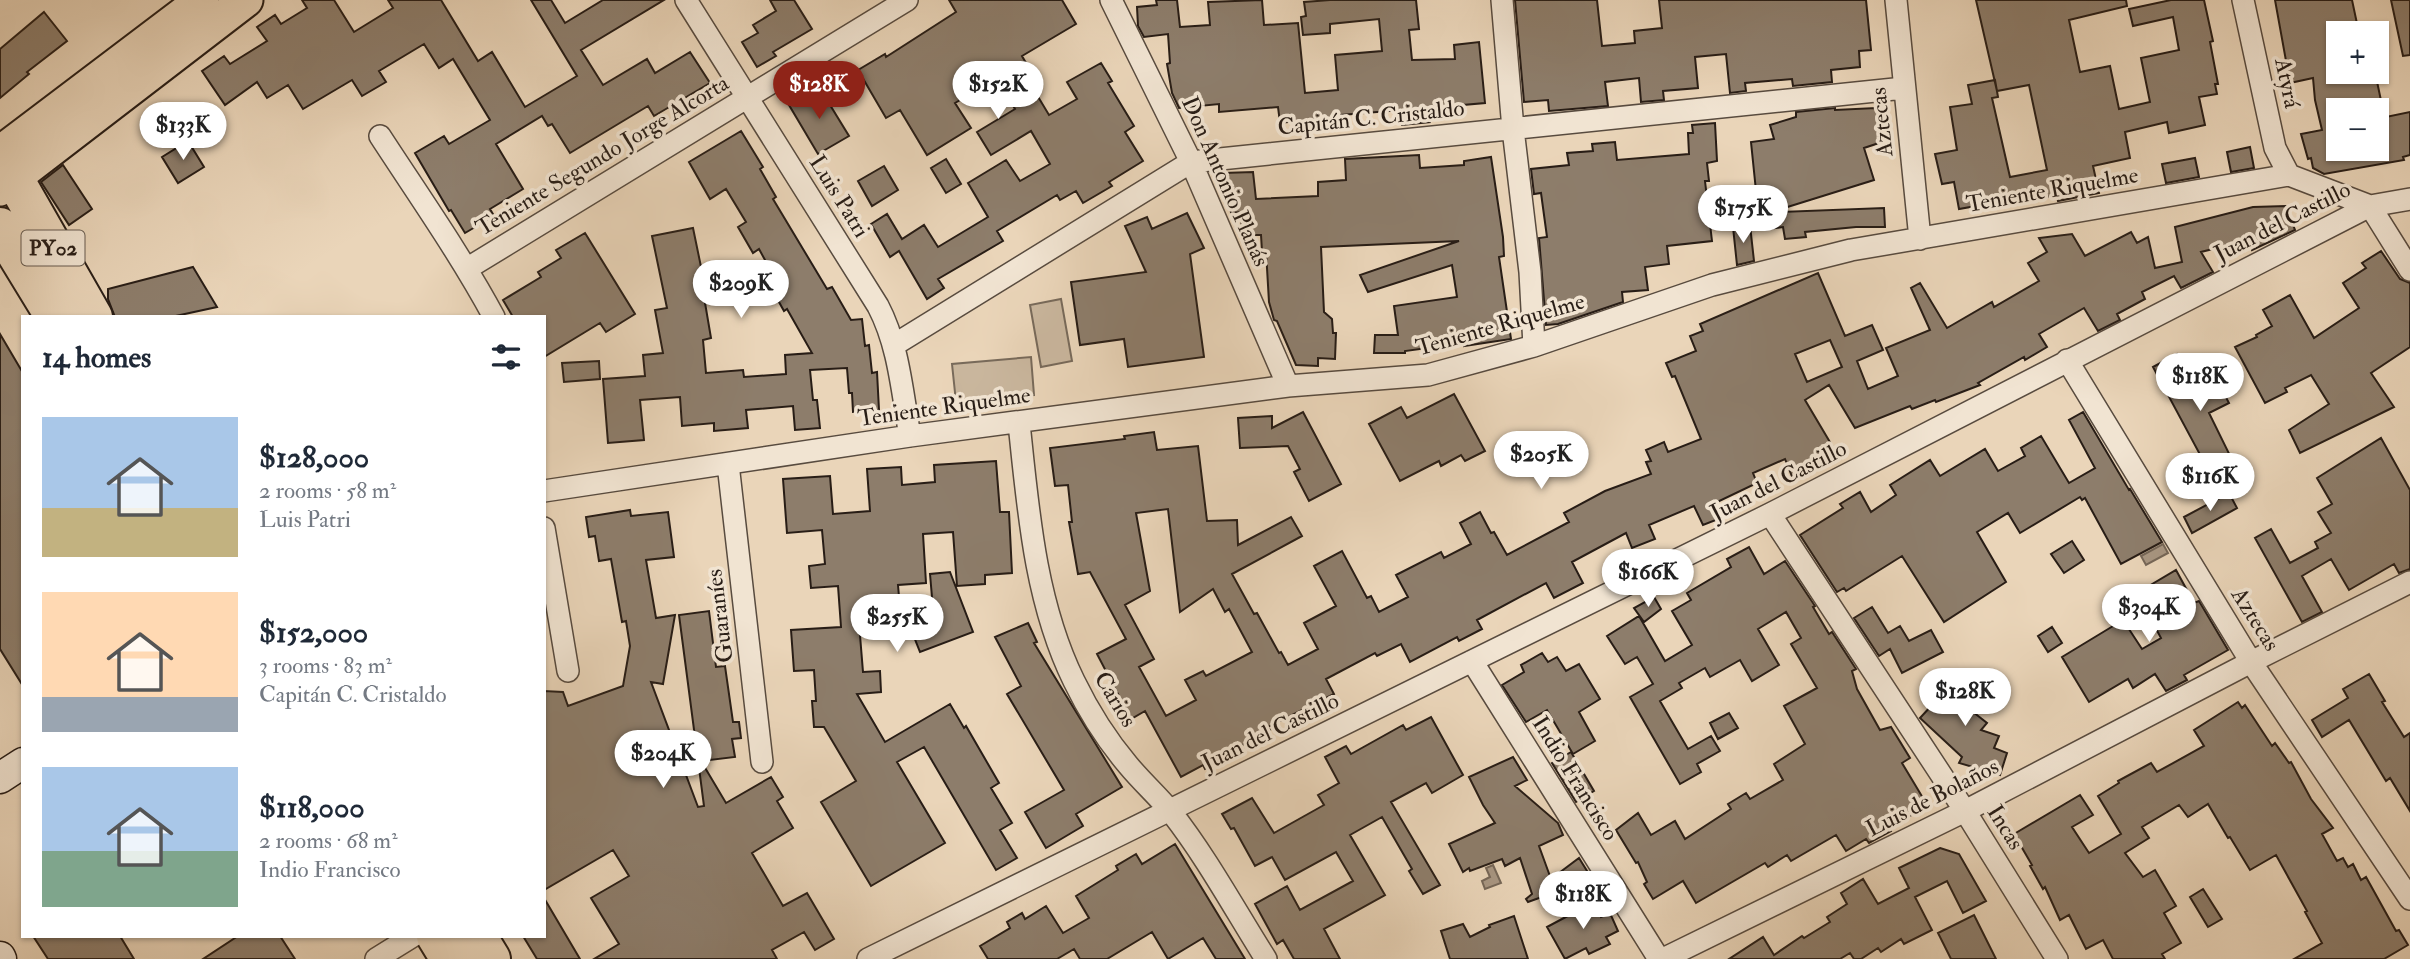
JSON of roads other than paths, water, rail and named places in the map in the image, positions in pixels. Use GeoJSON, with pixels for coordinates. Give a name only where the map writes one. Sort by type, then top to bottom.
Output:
{"type":"FeatureCollection","features":[{"type":"Feature","properties":{"kind":"highway","name":"PY02"},"geometry":{"type":"LineString","coordinates":[[3,169],[92,315]]}},
{"type":"Feature","properties":{"kind":"highway","name":"PY02"},"geometry":{"type":"LineString","coordinates":[[0,227],[10,258],[53,315]]}},
{"type":"Feature","properties":{"kind":"highway"},"geometry":{"type":"LineString","coordinates":[[437,938],[450,959]]}},
{"type":"Feature","properties":{"kind":"highway"},"geometry":{"type":"LineString","coordinates":[[478,938],[491,959]]}},
{"type":"Feature","properties":{"kind":"main road"},"geometry":{"type":"LineString","coordinates":[[3,169],[202,0]]}},
{"type":"Feature","properties":{"kind":"main road"},"geometry":{"type":"LineString","coordinates":[[3,169],[246,0]]}},
{"type":"Feature","properties":{"kind":"street","name":"Luis Patri"},"geometry":{"type":"LineString","coordinates":[[686,0],[878,306],[894,345],[910,436]]}},
{"type":"Feature","properties":{"kind":"street","name":"Teniente Segundo Jorge Alcorta"},"geometry":{"type":"LineString","coordinates":[[468,268],[907,0]]}},
{"type":"Feature","properties":{"kind":"street","name":"Don Antonio Planás"},"geometry":{"type":"LineString","coordinates":[[1111,0],[1191,162],[1288,386]]}},
{"type":"Feature","properties":{"kind":"street"},"geometry":{"type":"LineString","coordinates":[[1502,0],[1513,129],[1530,272],[1534,346]]}},
{"type":"Feature","properties":{"kind":"street","name":"Aztecas"},"geometry":{"type":"LineString","coordinates":[[1896,0],[1920,239]]}},
{"type":"Feature","properties":{"kind":"street","name":"Atyrá"},"geometry":{"type":"LineString","coordinates":[[2243,0],[2275,148],[2289,175]]}},
{"type":"Feature","properties":{"kind":"street","name":"Capitán C. Cristaldo"},"geometry":{"type":"LineString","coordinates":[[894,345],[1191,162],[1904,88]]}},
{"type":"Feature","properties":{"kind":"street"},"geometry":{"type":"LineString","coordinates":[[380,136],[468,268],[493,315]]}},
{"type":"Feature","properties":{"kind":"street"},"geometry":{"type":"LineString","coordinates":[[2289,175],[2370,206],[2410,270]]}},
{"type":"Feature","properties":{"kind":"street","name":"Teniente Riquelme"},"geometry":{"type":"LineString","coordinates":[[546,491],[910,436],[1288,386],[1428,375],[1534,346],[1712,285],[1851,250],[2289,175]]}},
{"type":"Feature","properties":{"kind":"street","name":"Juan del Castillo"},"geometry":{"type":"LineString","coordinates":[[873,958],[1770,514],[2370,206],[2410,199]]}},
{"type":"Feature","properties":{"kind":"street","name":"Aztecas"},"geometry":{"type":"LineString","coordinates":[[2067,360],[2251,662],[2410,899]]}},
{"type":"Feature","properties":{"kind":"street","name":"Carios"},"geometry":{"type":"LineString","coordinates":[[1019,423],[1031,536],[1055,637],[1073,679],[1096,724],[1193,841],[1266,959]]}},
{"type":"Feature","properties":{"kind":"street","name":"Guaraníes"},"geometry":{"type":"LineString","coordinates":[[728,464],[762,762]]}},
{"type":"Feature","properties":{"kind":"street","name":"Incas"},"geometry":{"type":"LineString","coordinates":[[1770,514],[1965,811],[2057,959]]}},
{"type":"Feature","properties":{"kind":"street"},"geometry":{"type":"LineString","coordinates":[[546,540],[568,671]]}},
{"type":"Feature","properties":{"kind":"street","name":"Luis de Bolaños"},"geometry":{"type":"LineString","coordinates":[[1661,959],[1965,811],[2410,582]]}},
{"type":"Feature","properties":{"kind":"street","name":"Indio Francisco"},"geometry":{"type":"LineString","coordinates":[[1472,661],[1661,959]]}},
{"type":"Feature","properties":{"kind":"street"},"geometry":{"type":"LineString","coordinates":[[0,778],[21,764]]}},
{"type":"Feature","properties":{"kind":"street"},"geometry":{"type":"LineString","coordinates":[[376,959],[410,938]]}}]}
